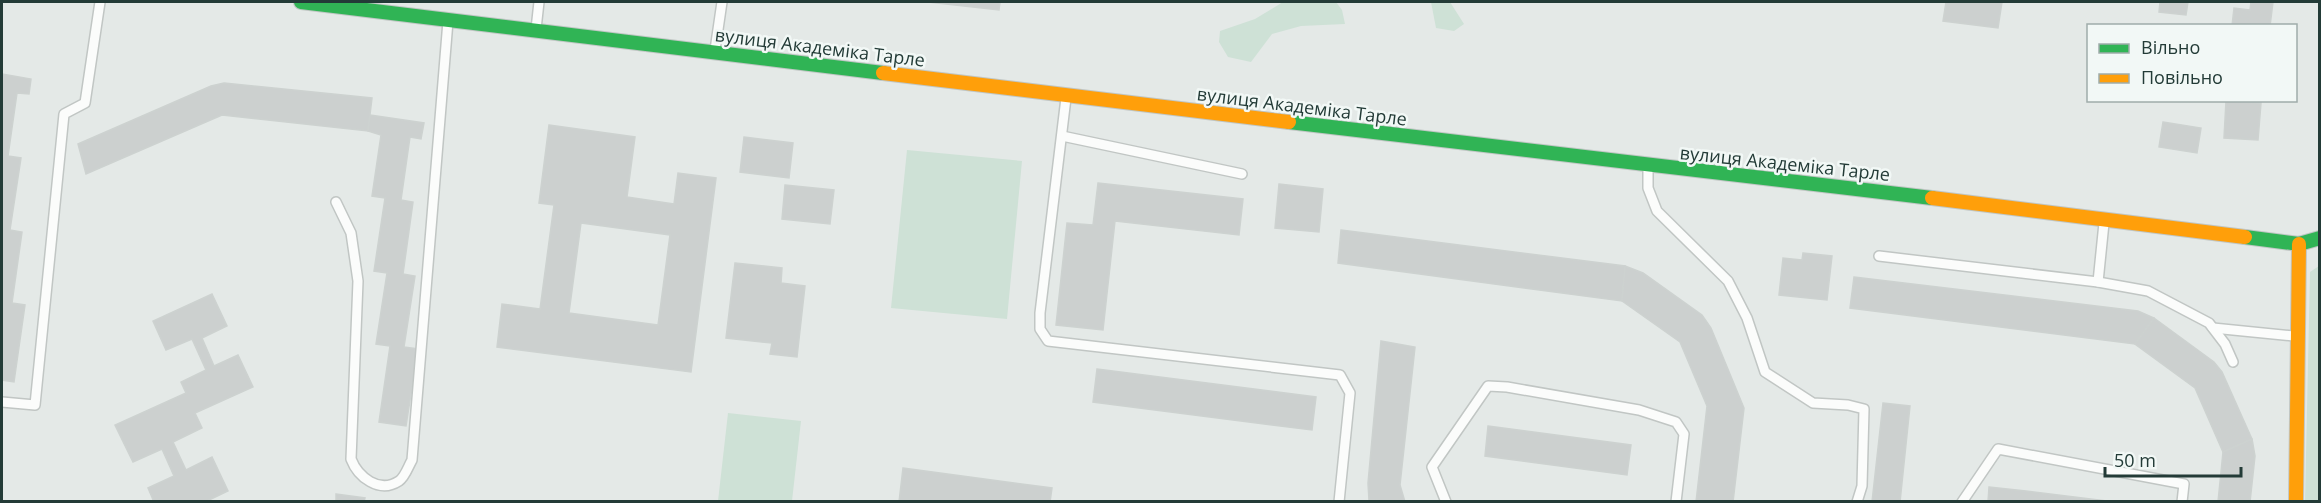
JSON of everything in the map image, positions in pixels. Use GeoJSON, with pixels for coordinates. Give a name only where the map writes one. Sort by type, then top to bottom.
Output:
{"type":"FeatureCollection","features":[{"type":"Feature","properties":{"kind":"street","name":"вулиця Академіка Тарле"},"geometry":{"type":"LineString","coordinates":[[301,2],[1648,166],[1831,185],[2299,244]]}},
{"type":"Feature","properties":{"kind":"street"},"geometry":{"type":"LineString","coordinates":[[2296,501],[2299,244],[2319,238]]}},
{"type":"Feature","properties":{"kind":"lane"},"geometry":{"type":"LineString","coordinates":[[2,402],[35,405],[64,114],[85,103],[100,2]]}},
{"type":"Feature","properties":{"kind":"lane"},"geometry":{"type":"LineString","coordinates":[[536,29],[539,2]]}},
{"type":"Feature","properties":{"kind":"lane"},"geometry":{"type":"LineString","coordinates":[[714,53],[722,2]]}},
{"type":"Feature","properties":{"kind":"lane"},"geometry":{"type":"LineString","coordinates":[[336,202],[351,233],[358,281],[351,459],[360,476],[368,482],[389,485],[400,481],[412,460],[449,19]]}},
{"type":"Feature","properties":{"kind":"lane"},"geometry":{"type":"LineString","coordinates":[[1067,96],[1040,313],[1040,329],[1047,341],[1340,375],[1350,393],[1339,501]]}},
{"type":"Feature","properties":{"kind":"lane"},"geometry":{"type":"LineString","coordinates":[[1062,136],[1242,174]]}},
{"type":"Feature","properties":{"kind":"lane"},"geometry":{"type":"LineString","coordinates":[[1648,166],[1648,188],[1657,211],[1728,281],[1748,318],[1765,372],[1813,403],[1848,405],[1864,409],[1862,486],[1857,501]]}},
{"type":"Feature","properties":{"kind":"lane"},"geometry":{"type":"LineString","coordinates":[[2098,282],[2104,221]]}},
{"type":"Feature","properties":{"kind":"lane"},"geometry":{"type":"LineString","coordinates":[[1879,256],[2098,282],[2148,291],[2209,323],[2225,344],[2233,362]]}},
{"type":"Feature","properties":{"kind":"lane"},"geometry":{"type":"LineString","coordinates":[[2213,328],[2298,336]]}},
{"type":"Feature","properties":{"kind":"lane"},"geometry":{"type":"LineString","coordinates":[[1446,501],[1432,467],[1488,386],[1507,387],[1640,410],[1676,422],[1684,434],[1676,501]]}},
{"type":"Feature","properties":{"kind":"lane"},"geometry":{"type":"LineString","coordinates":[[1962,501],[1998,449],[2184,484],[2182,501]]}},
{"type":"Feature","properties":{"kind":"green space"},"geometry":{"type":"Polygon","coordinates":[[[1283,2],[1336,2],[1342,10],[1345,24],[1301,26],[1272,34],[1251,62],[1228,57],[1219,42],[1220,31],[1255,19],[1283,2]]]}},
{"type":"Feature","properties":{"kind":"green space"},"geometry":{"type":"Polygon","coordinates":[[[1431,2],[1450,2],[1464,24],[1454,31],[1436,28],[1431,2]]]}},
{"type":"Feature","properties":{"kind":"green space"},"geometry":{"type":"Polygon","coordinates":[[[907,150],[1022,161],[1007,319],[891,308],[907,150]]]}},
{"type":"Feature","properties":{"kind":"green space"},"geometry":{"type":"Polygon","coordinates":[[[2319,266],[2319,501],[2305,502],[2310,272],[2319,266]]]}},
{"type":"Feature","properties":{"kind":"green space"},"geometry":{"type":"Polygon","coordinates":[[[728,413],[801,421],[792,501],[718,501],[728,413]]]}},
{"type":"Feature","properties":{"kind":"building"},"geometry":{"type":"Polygon","coordinates":[[[928,2],[1000,2],[999,10],[928,2]]]}},
{"type":"Feature","properties":{"kind":"building"},"geometry":{"type":"Polygon","coordinates":[[[1946,2],[2002,2],[1998,28],[1943,21],[1946,2]]]}},
{"type":"Feature","properties":{"kind":"building"},"geometry":{"type":"Polygon","coordinates":[[[2160,2],[2188,2],[2186,15],[2159,12],[2160,2]]]}},
{"type":"Feature","properties":{"kind":"building"},"geometry":{"type":"Polygon","coordinates":[[[2251,2],[2273,2],[2270,24],[2232,24],[2234,8],[2250,10],[2251,2]]]}},
{"type":"Feature","properties":{"kind":"building"},"geometry":{"type":"Polygon","coordinates":[[[2,74],[31,79],[29,94],[17,93],[8,156],[21,158],[10,230],[22,232],[12,303],[25,305],[14,382],[2,380],[2,74]]]}},
{"type":"Feature","properties":{"kind":"building"},"geometry":{"type":"Polygon","coordinates":[[[224,83],[372,98],[368,131],[222,115],[86,174],[78,144],[211,86],[224,83]]]}},
{"type":"Feature","properties":{"kind":"building"},"geometry":{"type":"Polygon","coordinates":[[[2226,102],[2261,103],[2258,140],[2224,138],[2226,102]]]}},
{"type":"Feature","properties":{"kind":"building"},"geometry":{"type":"Polygon","coordinates":[[[370,115],[424,123],[421,139],[410,137],[401,200],[413,202],[403,274],[415,276],[404,347],[418,349],[406,426],[379,422],[390,346],[376,344],[387,273],[374,271],[385,198],[372,196],[381,135],[368,131],[370,115]]]}},
{"type":"Feature","properties":{"kind":"building"},"geometry":{"type":"Polygon","coordinates":[[[2163,122],[2201,128],[2197,153],[2159,147],[2163,122]]]}},
{"type":"Feature","properties":{"kind":"building"},"geometry":{"type":"Polygon","coordinates":[[[549,125],[635,137],[627,197],[674,204],[678,173],[716,178],[691,372],[497,347],[502,304],[540,309],[554,205],[539,203],[549,125]],[[581,223],[569,313],[658,325],[670,235],[581,223]]]}},
{"type":"Feature","properties":{"kind":"building"},"geometry":{"type":"Polygon","coordinates":[[[744,137],[793,143],[789,178],[740,172],[744,137]]]}},
{"type":"Feature","properties":{"kind":"building"},"geometry":{"type":"Polygon","coordinates":[[[1098,183],[1243,199],[1239,235],[1115,221],[1103,330],[1056,325],[1067,223],[1093,225],[1098,183]]]}},
{"type":"Feature","properties":{"kind":"building"},"geometry":{"type":"Polygon","coordinates":[[[1279,184],[1323,189],[1319,232],[1275,228],[1279,184]]]}},
{"type":"Feature","properties":{"kind":"building"},"geometry":{"type":"Polygon","coordinates":[[[785,185],[834,190],[830,224],[782,219],[785,185]]]}},
{"type":"Feature","properties":{"kind":"building"},"geometry":{"type":"Polygon","coordinates":[[[1341,230],[1625,266],[1622,301],[1338,263],[1341,230]]]}},
{"type":"Feature","properties":{"kind":"building"},"geometry":{"type":"Polygon","coordinates":[[[1803,253],[1832,256],[1827,300],[1779,295],[1783,258],[1802,260],[1803,253]]]}},
{"type":"Feature","properties":{"kind":"building"},"geometry":{"type":"Polygon","coordinates":[[[735,263],[782,268],[781,283],[805,286],[797,357],[770,354],[772,343],[726,338],[735,263]]]}},
{"type":"Feature","properties":{"kind":"building"},"geometry":{"type":"Polygon","coordinates":[[[1625,266],[1643,273],[1702,315],[1711,328],[1744,408],[1733,502],[1696,502],[1707,406],[1680,342],[1622,301],[1625,266]]]}},
{"type":"Feature","properties":{"kind":"building"},"geometry":{"type":"Polygon","coordinates":[[[1854,277],[2138,311],[2154,318],[2135,344],[1850,308],[1854,277]]]}},
{"type":"Feature","properties":{"kind":"building"},"geometry":{"type":"Polygon","coordinates":[[[212,294],[227,326],[202,338],[214,366],[238,355],[253,387],[195,413],[202,428],[173,442],[186,470],[212,457],[228,491],[205,502],[154,502],[148,488],[174,476],[162,449],[133,462],[115,425],[186,393],[181,382],[206,370],[192,339],[166,350],[153,321],[212,294]]]}},
{"type":"Feature","properties":{"kind":"building"},"geometry":{"type":"Polygon","coordinates":[[[2154,318],[2214,362],[2222,372],[2252,439],[2223,452],[2195,388],[2135,344],[2154,318]]]}},
{"type":"Feature","properties":{"kind":"building"},"geometry":{"type":"Polygon","coordinates":[[[1381,341],[1415,347],[1400,485],[1405,502],[1369,500],[1368,483],[1381,341]]]}},
{"type":"Feature","properties":{"kind":"building"},"geometry":{"type":"Polygon","coordinates":[[[1097,369],[1316,397],[1312,430],[1093,402],[1097,369]]]}},
{"type":"Feature","properties":{"kind":"building"},"geometry":{"type":"Polygon","coordinates":[[[1883,403],[1910,406],[1900,502],[1872,502],[1883,403]]]}},
{"type":"Feature","properties":{"kind":"building"},"geometry":{"type":"Polygon","coordinates":[[[1488,426],[1631,445],[1627,475],[1485,456],[1488,426]]]}},
{"type":"Feature","properties":{"kind":"building"},"geometry":{"type":"Polygon","coordinates":[[[2252,439],[2255,456],[2250,502],[2218,502],[2223,452],[2252,439]]]}},
{"type":"Feature","properties":{"kind":"building"},"geometry":{"type":"Polygon","coordinates":[[[903,468],[1052,488],[1050,502],[899,502],[903,468]]]}},
{"type":"Feature","properties":{"kind":"building"},"geometry":{"type":"Polygon","coordinates":[[[1989,487],[2026,491],[2115,502],[1988,502],[1989,487]]]}},
{"type":"Feature","properties":{"kind":"building"},"geometry":{"type":"Polygon","coordinates":[[[336,494],[365,498],[364,502],[336,502],[336,494]]]}},
{"type":"Feature","properties":{"kind":"traffic: fast"},"geometry":{"type":"LineString","coordinates":[[301,2],[883,73]]}},
{"type":"Feature","properties":{"kind":"traffic: fast"},"geometry":{"type":"LineString","coordinates":[[1289,122],[1932,198]]}},
{"type":"Feature","properties":{"kind":"traffic: fast"},"geometry":{"type":"LineString","coordinates":[[2245,237],[2299,244],[2320,238]]}},
{"type":"Feature","properties":{"kind":"traffic: slow"},"geometry":{"type":"LineString","coordinates":[[883,73],[1289,122]]}},
{"type":"Feature","properties":{"kind":"traffic: slow"},"geometry":{"type":"LineString","coordinates":[[1932,198],[2245,237]]}},
{"type":"Feature","properties":{"kind":"traffic: slow"},"geometry":{"type":"LineString","coordinates":[[2296,502],[2299,244]]}}]}
